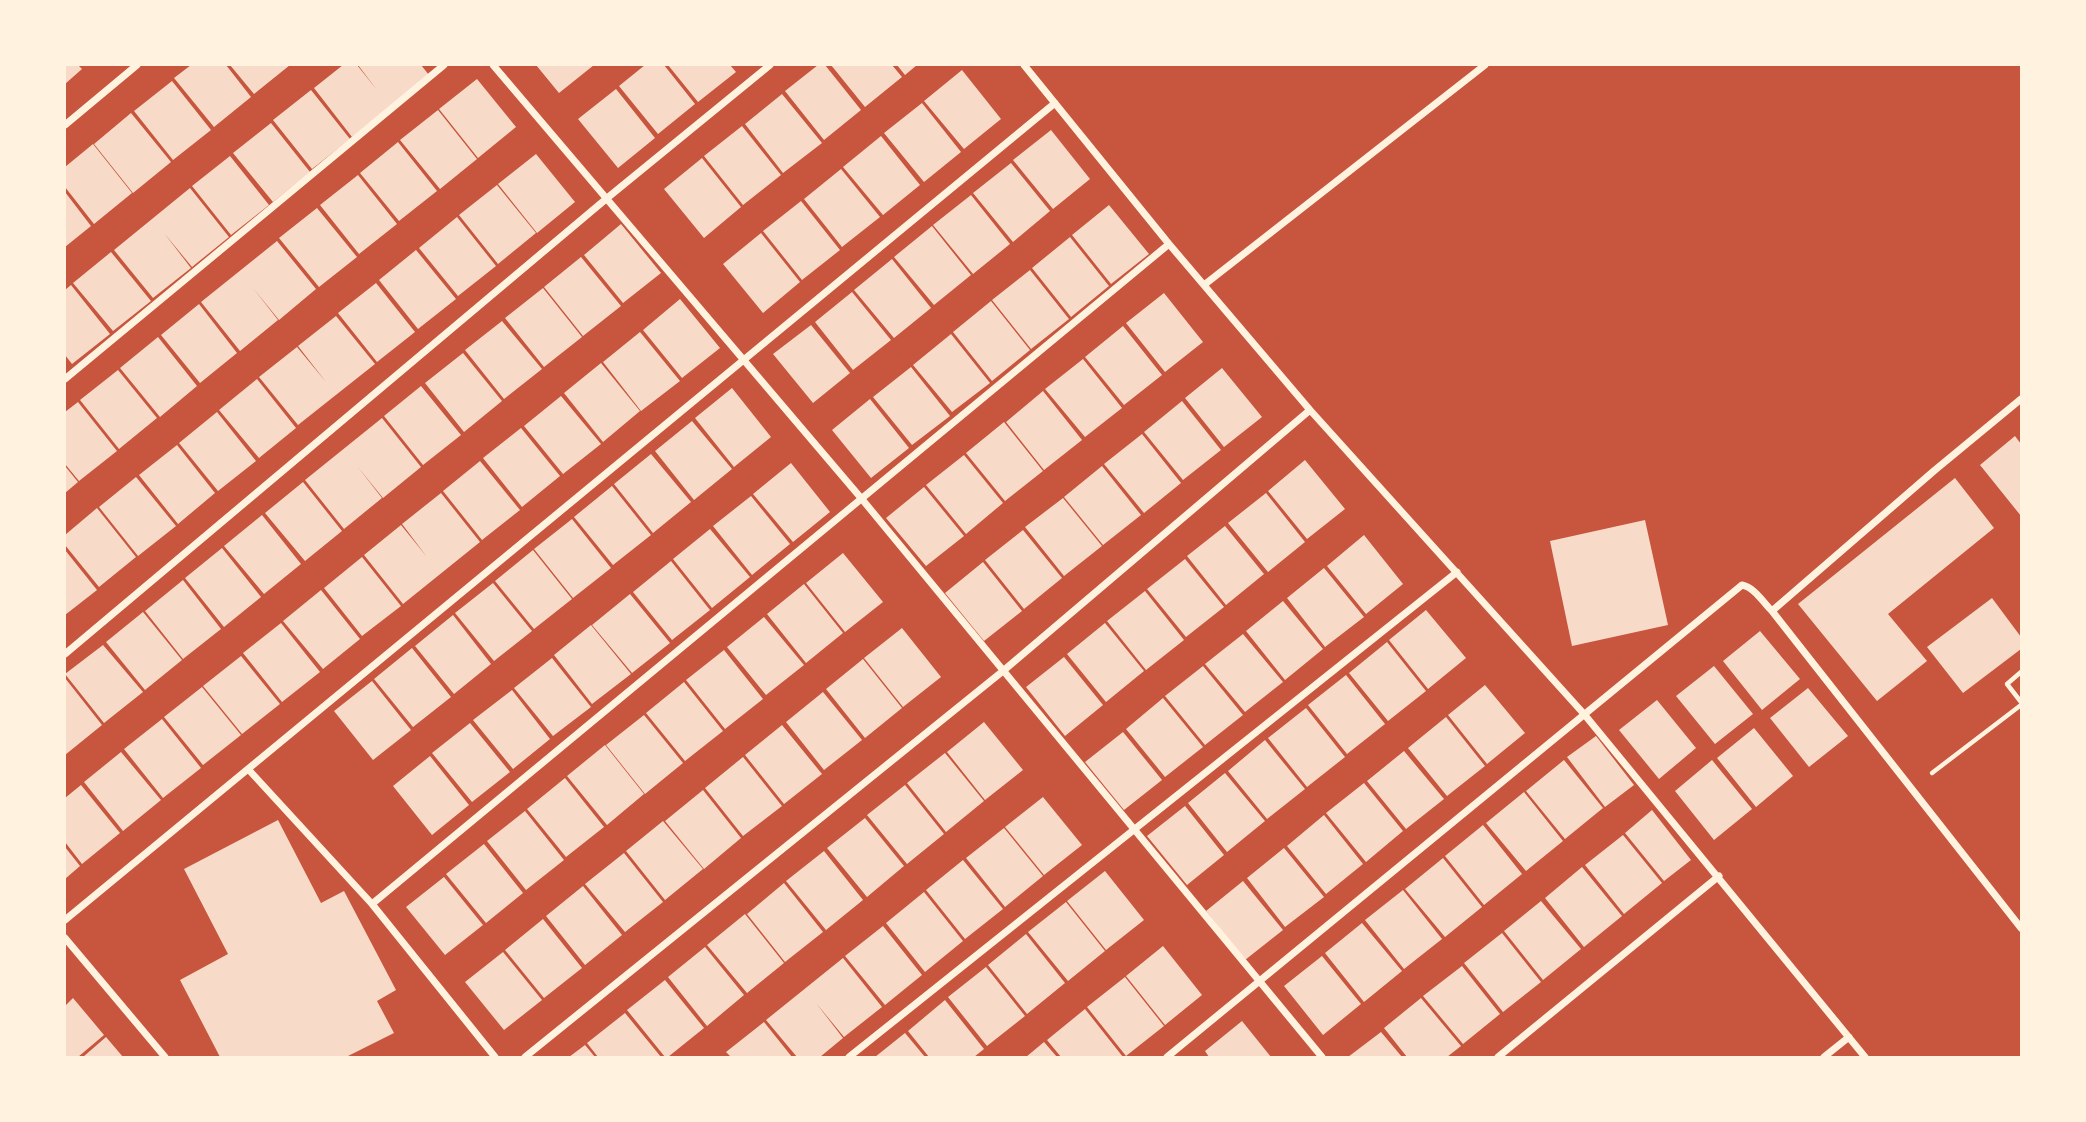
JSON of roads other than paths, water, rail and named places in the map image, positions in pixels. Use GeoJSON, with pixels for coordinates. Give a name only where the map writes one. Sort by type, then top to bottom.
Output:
{"type":"FeatureCollection","features":[{"type":"Feature","properties":{"kind":"street"},"geometry":{"type":"LineString","coordinates":[[65,125],[137,65]]}},
{"type":"Feature","properties":{"kind":"street"},"geometry":{"type":"LineString","coordinates":[[65,379],[444,65]]}},
{"type":"Feature","properties":{"kind":"street"},"geometry":{"type":"LineString","coordinates":[[493,65],[861,499],[1322,1057]]}},
{"type":"Feature","properties":{"kind":"street"},"geometry":{"type":"LineString","coordinates":[[65,654],[606,199],[770,65]]}},
{"type":"Feature","properties":{"kind":"street"},"geometry":{"type":"LineString","coordinates":[[1024,65],[1169,244],[1310,410],[1584,713],[1865,1057]]}},
{"type":"Feature","properties":{"kind":"street"},"geometry":{"type":"LineString","coordinates":[[1204,285],[1485,65]]}},
{"type":"Feature","properties":{"kind":"street"},"geometry":{"type":"LineString","coordinates":[[65,920],[1055,103]]}},
{"type":"Feature","properties":{"kind":"street"},"geometry":{"type":"LineString","coordinates":[[372,904],[1169,244]]}},
{"type":"Feature","properties":{"kind":"street"},"geometry":{"type":"LineString","coordinates":[[1772,611],[2021,399]]}},
{"type":"Feature","properties":{"kind":"street"},"geometry":{"type":"LineString","coordinates":[[525,1057],[1003,671],[1310,410]]}},
{"type":"Feature","properties":{"kind":"street"},"geometry":{"type":"LineString","coordinates":[[849,1057],[1457,572]]}},
{"type":"Feature","properties":{"kind":"street"},"geometry":{"type":"LineString","coordinates":[[1167,1057],[1738,587],[1746,585],[1772,611],[2021,928]]}},
{"type":"Feature","properties":{"kind":"street"},"geometry":{"type":"LineString","coordinates":[[248,769],[372,904],[495,1057]]}},
{"type":"Feature","properties":{"kind":"street"},"geometry":{"type":"LineString","coordinates":[[1498,1057],[1719,876]]}},
{"type":"Feature","properties":{"kind":"street"},"geometry":{"type":"LineString","coordinates":[[65,938],[166,1057]]}},
{"type":"Feature","properties":{"kind":"street"},"geometry":{"type":"LineString","coordinates":[[1824,1057],[1849,1037]]}}]}
